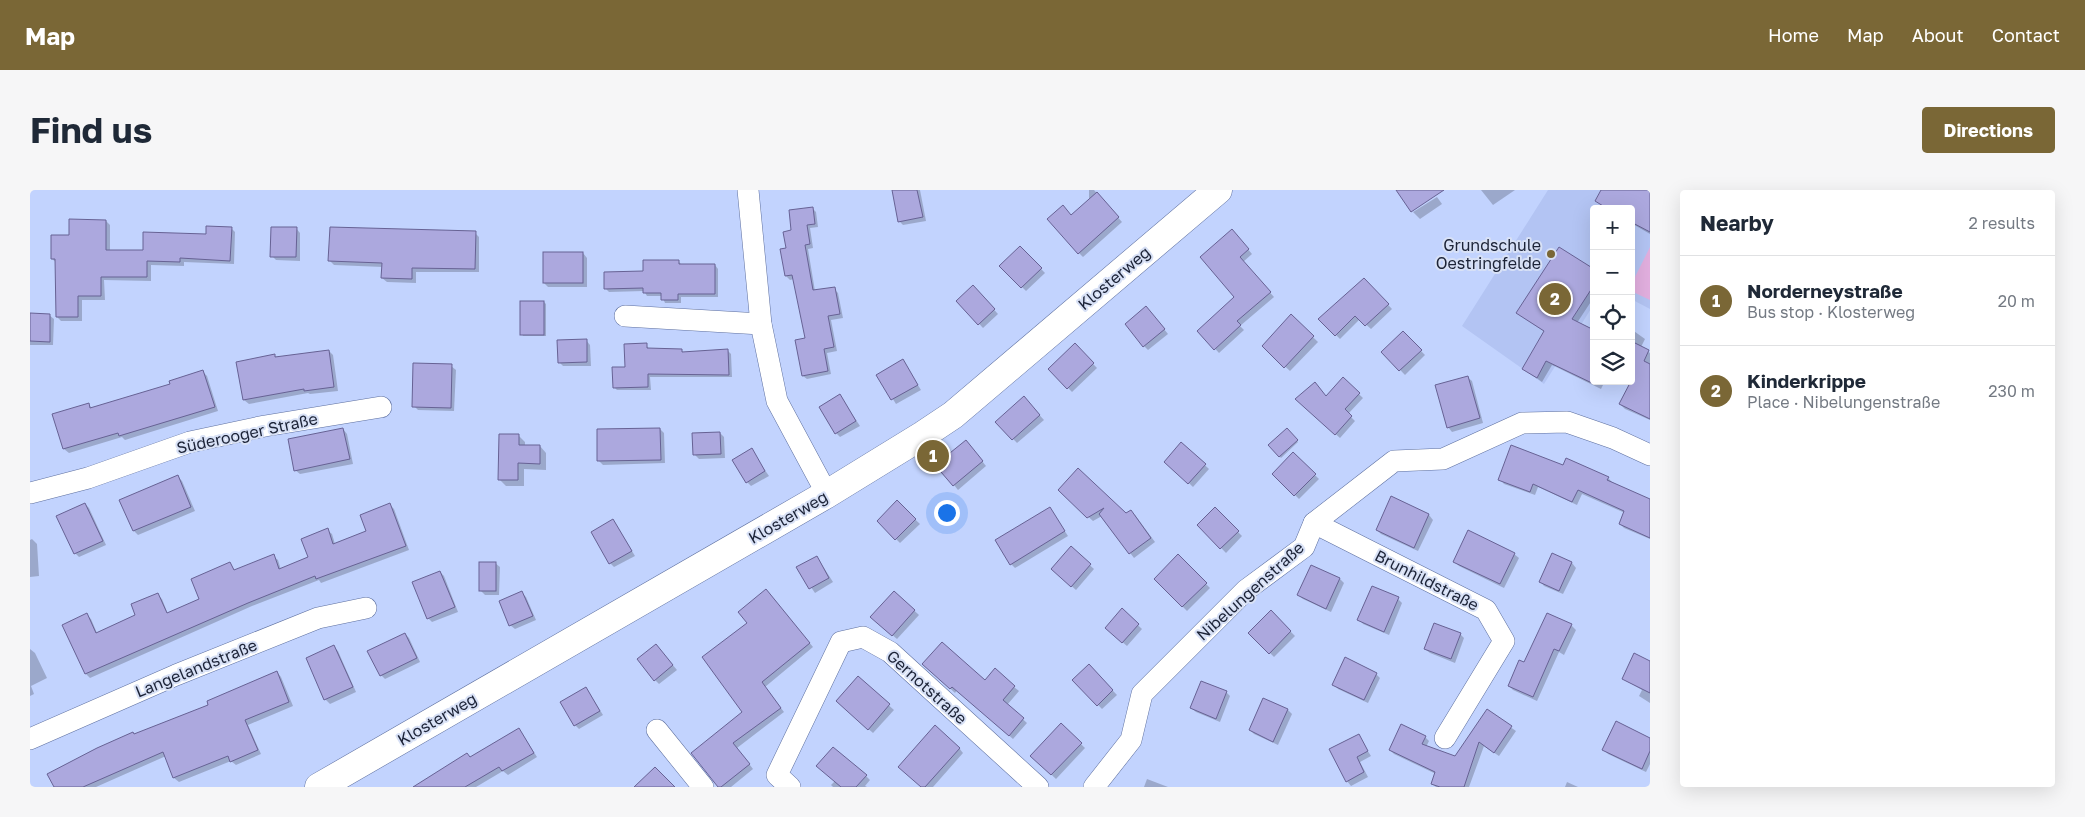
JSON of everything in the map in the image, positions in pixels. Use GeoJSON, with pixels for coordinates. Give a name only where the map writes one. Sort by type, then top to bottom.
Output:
{"type":"FeatureCollection","features":[{"type":"Feature","properties":{"kind":"street"},"geometry":{"type":"LineString","coordinates":[[748,190],[761,324],[777,401],[827,494]]}},
{"type":"Feature","properties":{"kind":"street","name":"Klosterweg"},"geometry":{"type":"LineString","coordinates":[[319,787],[827,494],[923,436],[953,414],[1218,190]]}},
{"type":"Feature","properties":{"kind":"street"},"geometry":{"type":"LineString","coordinates":[[625,316],[761,324]]}},
{"type":"Feature","properties":{"kind":"street","name":"Süderooger Straße"},"geometry":{"type":"LineString","coordinates":[[30,493],[88,478],[190,442],[265,426],[381,406]]}},
{"type":"Feature","properties":{"kind":"street","name":"Nibelungenstraße"},"geometry":{"type":"LineString","coordinates":[[1094,787],[1130,740],[1142,694],[1246,590],[1304,547],[1314,523],[1394,461],[1443,460],[1522,422],[1567,422],[1613,438],[1650,455]]}},
{"type":"Feature","properties":{"kind":"street","name":"Brunhildstraße"},"geometry":{"type":"LineString","coordinates":[[1314,523],[1486,610],[1504,641],[1445,738]]}},
{"type":"Feature","properties":{"kind":"street","name":"Langelandstraße"},"geometry":{"type":"LineString","coordinates":[[30,739],[176,675],[318,618],[366,608]]}},
{"type":"Feature","properties":{"kind":"street","name":"Gernotstraße"},"geometry":{"type":"LineString","coordinates":[[790,787],[777,774],[841,642],[862,637],[890,652],[1038,787]]}},
{"type":"Feature","properties":{"kind":"street"},"geometry":{"type":"LineString","coordinates":[[657,730],[703,787]]}},
{"type":"Feature","properties":{"kind":"shaded area","name":"Grundschule Oestringfelde"},"geometry":{"type":"Polygon","coordinates":[[[1548,190],[1650,190],[1650,309],[1635,301],[1635,205],[1590,205],[1590,310],[1544,384],[1462,326],[1548,190]]]}},
{"type":"Feature","properties":{"kind":"shaded area"},"geometry":{"type":"Polygon","coordinates":[[[1650,247],[1650,300],[1635,293],[1635,277],[1650,247]]]}},
{"type":"Feature","properties":{"kind":"building"},"geometry":{"type":"Polygon","coordinates":[[[892,190],[917,190],[923,217],[898,222],[892,190]]]}},
{"type":"Feature","properties":{"kind":"building"},"geometry":{"type":"Polygon","coordinates":[[[1396,190],[1444,190],[1411,212],[1396,190]]]}},
{"type":"Feature","properties":{"kind":"building"},"geometry":{"type":"Polygon","coordinates":[[[1601,190],[1650,190],[1650,232],[1635,224],[1635,205],[1602,205],[1595,201],[1601,190]]]}},
{"type":"Feature","properties":{"kind":"building"},"geometry":{"type":"Polygon","coordinates":[[[1097,192],[1119,217],[1078,254],[1047,219],[1063,205],[1071,215],[1097,192]]]}},
{"type":"Feature","properties":{"kind":"building"},"geometry":{"type":"Polygon","coordinates":[[[813,207],[815,224],[807,225],[810,244],[805,245],[813,290],[835,287],[840,314],[828,316],[834,347],[824,349],[828,371],[802,376],[795,340],[805,338],[792,275],[785,276],[780,249],[786,248],[783,232],[791,230],[789,210],[813,207]]]}},
{"type":"Feature","properties":{"kind":"building"},"geometry":{"type":"Polygon","coordinates":[[[69,219],[106,220],[106,250],[143,250],[143,232],[206,234],[206,226],[232,227],[230,261],[180,258],[180,262],[147,261],[147,277],[101,277],[101,296],[78,296],[78,317],[56,317],[55,259],[51,259],[51,235],[69,235],[69,219]]]}},
{"type":"Feature","properties":{"kind":"building"},"geometry":{"type":"Polygon","coordinates":[[[271,227],[297,227],[296,257],[270,257],[271,227]]]}},
{"type":"Feature","properties":{"kind":"building"},"geometry":{"type":"Polygon","coordinates":[[[330,227],[476,231],[475,269],[412,268],[412,279],[381,278],[382,263],[328,261],[330,227]]]}},
{"type":"Feature","properties":{"kind":"building"},"geometry":{"type":"Polygon","coordinates":[[[1232,229],[1249,249],[1240,257],[1271,292],[1237,321],[1241,325],[1214,350],[1197,331],[1234,297],[1200,257],[1232,229]]]}},
{"type":"Feature","properties":{"kind":"building"},"geometry":{"type":"Polygon","coordinates":[[[1020,246],[1042,268],[1021,288],[999,266],[1020,246]]]}},
{"type":"Feature","properties":{"kind":"building"},"geometry":{"type":"Polygon","coordinates":[[[1559,247],[1590,266],[1590,291],[1572,319],[1590,328],[1590,382],[1546,361],[1537,378],[1522,369],[1544,331],[1516,313],[1559,247]]]}},
{"type":"Feature","properties":{"kind":"building"},"geometry":{"type":"Polygon","coordinates":[[[543,252],[583,252],[583,283],[543,283],[543,252]]]}},
{"type":"Feature","properties":{"kind":"building"},"geometry":{"type":"Polygon","coordinates":[[[643,260],[679,260],[679,264],[715,264],[715,294],[678,294],[678,300],[661,300],[661,293],[643,293],[643,288],[604,289],[604,272],[643,271],[643,260]]]}},
{"type":"Feature","properties":{"kind":"building"},"geometry":{"type":"Polygon","coordinates":[[[1364,278],[1389,304],[1365,326],[1355,316],[1335,336],[1318,319],[1364,278]]]}},
{"type":"Feature","properties":{"kind":"building"},"geometry":{"type":"Polygon","coordinates":[[[973,285],[995,309],[978,325],[956,301],[973,285]]]}},
{"type":"Feature","properties":{"kind":"building"},"geometry":{"type":"Polygon","coordinates":[[[520,301],[544,301],[544,335],[520,335],[520,301]]]}},
{"type":"Feature","properties":{"kind":"building"},"geometry":{"type":"Polygon","coordinates":[[[1146,306],[1165,329],[1143,347],[1125,324],[1146,306]]]}},
{"type":"Feature","properties":{"kind":"building"},"geometry":{"type":"Polygon","coordinates":[[[30,313],[50,314],[50,342],[30,341],[30,313]]]}},
{"type":"Feature","properties":{"kind":"building"},"geometry":{"type":"Polygon","coordinates":[[[1291,314],[1314,336],[1284,368],[1262,346],[1291,314]]]}},
{"type":"Feature","properties":{"kind":"building"},"geometry":{"type":"Polygon","coordinates":[[[1403,331],[1422,350],[1399,371],[1381,352],[1403,331]]]}},
{"type":"Feature","properties":{"kind":"building"},"geometry":{"type":"Polygon","coordinates":[[[587,339],[587,362],[558,363],[557,340],[587,339]]]}},
{"type":"Feature","properties":{"kind":"building"},"geometry":{"type":"Polygon","coordinates":[[[647,343],[647,348],[682,349],[682,352],[728,349],[729,375],[648,374],[648,387],[613,388],[612,367],[625,367],[624,344],[647,343]]]}},
{"type":"Feature","properties":{"kind":"building"},"geometry":{"type":"Polygon","coordinates":[[[1075,343],[1094,363],[1067,389],[1048,369],[1075,343]]]}},
{"type":"Feature","properties":{"kind":"building"},"geometry":{"type":"Polygon","coordinates":[[[1635,343],[1649,350],[1644,361],[1650,364],[1650,419],[1619,404],[1629,385],[1635,385],[1635,343]]]}},
{"type":"Feature","properties":{"kind":"building"},"geometry":{"type":"Polygon","coordinates":[[[329,350],[334,387],[304,391],[304,389],[243,400],[236,362],[275,354],[275,357],[329,350]]]}},
{"type":"Feature","properties":{"kind":"building"},"geometry":{"type":"Polygon","coordinates":[[[903,359],[918,385],[891,400],[876,375],[903,359]]]}},
{"type":"Feature","properties":{"kind":"building"},"geometry":{"type":"Polygon","coordinates":[[[413,363],[452,364],[451,408],[412,407],[413,363]]]}},
{"type":"Feature","properties":{"kind":"building"},"geometry":{"type":"Polygon","coordinates":[[[203,370],[215,407],[119,436],[118,433],[63,449],[52,414],[89,403],[90,408],[170,384],[169,381],[203,370]]]}},
{"type":"Feature","properties":{"kind":"building"},"geometry":{"type":"Polygon","coordinates":[[[1468,376],[1480,418],[1447,428],[1435,385],[1468,376]]]}},
{"type":"Feature","properties":{"kind":"building"},"geometry":{"type":"Polygon","coordinates":[[[1343,377],[1360,393],[1345,409],[1352,416],[1335,435],[1295,399],[1315,382],[1326,396],[1343,377]]]}},
{"type":"Feature","properties":{"kind":"building"},"geometry":{"type":"Polygon","coordinates":[[[840,394],[856,421],[835,434],[819,407],[840,394]]]}},
{"type":"Feature","properties":{"kind":"building"},"geometry":{"type":"Polygon","coordinates":[[[1024,396],[1040,415],[1012,440],[995,422],[1024,396]]]}},
{"type":"Feature","properties":{"kind":"building"},"geometry":{"type":"Polygon","coordinates":[[[343,428],[350,459],[294,471],[288,439],[343,428]]]}},
{"type":"Feature","properties":{"kind":"building"},"geometry":{"type":"Polygon","coordinates":[[[660,428],[661,460],[597,461],[597,429],[660,428]]]}},
{"type":"Feature","properties":{"kind":"building"},"geometry":{"type":"Polygon","coordinates":[[[1287,428],[1298,440],[1279,457],[1268,445],[1287,428]]]}},
{"type":"Feature","properties":{"kind":"building"},"geometry":{"type":"Polygon","coordinates":[[[720,432],[721,454],[693,455],[692,433],[720,432]]]}},
{"type":"Feature","properties":{"kind":"building"},"geometry":{"type":"Polygon","coordinates":[[[499,434],[519,434],[519,445],[540,445],[540,464],[518,463],[518,480],[498,480],[499,434]]]}},
{"type":"Feature","properties":{"kind":"building"},"geometry":{"type":"Polygon","coordinates":[[[966,440],[983,461],[953,486],[935,465],[966,440]]]}},
{"type":"Feature","properties":{"kind":"building"},"geometry":{"type":"Polygon","coordinates":[[[1181,442],[1206,464],[1188,484],[1164,462],[1181,442]]]}},
{"type":"Feature","properties":{"kind":"building"},"geometry":{"type":"Polygon","coordinates":[[[1511,445],[1563,465],[1566,458],[1609,477],[1607,480],[1650,499],[1650,538],[1619,524],[1624,511],[1578,490],[1572,502],[1533,484],[1530,492],[1498,480],[1511,445]]]}},
{"type":"Feature","properties":{"kind":"building"},"geometry":{"type":"Polygon","coordinates":[[[752,448],[765,471],[746,483],[732,460],[752,448]]]}},
{"type":"Feature","properties":{"kind":"building"},"geometry":{"type":"Polygon","coordinates":[[[1293,452],[1316,474],[1294,496],[1272,474],[1293,452]]]}},
{"type":"Feature","properties":{"kind":"building"},"geometry":{"type":"Polygon","coordinates":[[[1078,468],[1126,513],[1131,510],[1151,538],[1129,554],[1099,514],[1104,508],[1087,518],[1058,490],[1078,468]]]}},
{"type":"Feature","properties":{"kind":"building"},"geometry":{"type":"Polygon","coordinates":[[[178,475],[191,507],[133,531],[119,500],[178,475]]]}},
{"type":"Feature","properties":{"kind":"building"},"geometry":{"type":"Polygon","coordinates":[[[1391,496],[1429,514],[1414,548],[1376,530],[1391,496]]]}},
{"type":"Feature","properties":{"kind":"building"},"geometry":{"type":"Polygon","coordinates":[[[897,500],[916,519],[895,540],[877,521],[897,500]]]}},
{"type":"Feature","properties":{"kind":"building"},"geometry":{"type":"Polygon","coordinates":[[[85,503],[103,541],[74,554],[56,516],[85,503]]]}},
{"type":"Feature","properties":{"kind":"building"},"geometry":{"type":"Polygon","coordinates":[[[390,503],[406,546],[316,579],[315,576],[85,674],[62,625],[87,613],[96,633],[135,615],[131,604],[158,593],[167,613],[199,599],[191,579],[230,562],[234,570],[274,554],[279,569],[308,557],[301,539],[328,528],[333,544],[366,531],[360,515],[390,503]]]}},
{"type":"Feature","properties":{"kind":"building"},"geometry":{"type":"Polygon","coordinates":[[[1050,507],[1065,531],[1010,565],[995,540],[1050,507]]]}},
{"type":"Feature","properties":{"kind":"building"},"geometry":{"type":"Polygon","coordinates":[[[1215,507],[1239,531],[1220,549],[1197,525],[1215,507]]]}},
{"type":"Feature","properties":{"kind":"building"},"geometry":{"type":"Polygon","coordinates":[[[613,519],[632,551],[609,564],[591,532],[613,519]]]}},
{"type":"Feature","properties":{"kind":"building"},"geometry":{"type":"Polygon","coordinates":[[[1468,530],[1515,553],[1500,584],[1453,562],[1468,530]]]}},
{"type":"Feature","properties":{"kind":"building"},"geometry":{"type":"Polygon","coordinates":[[[1071,546],[1091,564],[1071,587],[1051,569],[1071,546]]]}},
{"type":"Feature","properties":{"kind":"building"},"geometry":{"type":"Polygon","coordinates":[[[1552,553],[1572,562],[1559,591],[1539,582],[1552,553]]]}},
{"type":"Feature","properties":{"kind":"building"},"geometry":{"type":"Polygon","coordinates":[[[1178,554],[1207,583],[1182,607],[1154,579],[1178,554]]]}},
{"type":"Feature","properties":{"kind":"building"},"geometry":{"type":"Polygon","coordinates":[[[817,556],[829,578],[809,589],[796,567],[817,556]]]}},
{"type":"Feature","properties":{"kind":"building"},"geometry":{"type":"Polygon","coordinates":[[[479,562],[496,562],[496,591],[479,591],[479,562]]]}},
{"type":"Feature","properties":{"kind":"building"},"geometry":{"type":"Polygon","coordinates":[[[1311,565],[1340,578],[1326,609],[1297,595],[1311,565]]]}},
{"type":"Feature","properties":{"kind":"building"},"geometry":{"type":"Polygon","coordinates":[[[440,571],[455,607],[427,619],[412,582],[440,571]]]}},
{"type":"Feature","properties":{"kind":"building"},"geometry":{"type":"Polygon","coordinates":[[[1372,586],[1399,597],[1384,632],[1357,620],[1372,586]]]}},
{"type":"Feature","properties":{"kind":"building"},"geometry":{"type":"Polygon","coordinates":[[[766,589],[810,643],[762,682],[781,708],[733,743],[750,764],[721,787],[718,787],[691,753],[742,712],[702,657],[747,623],[738,612],[766,589]]]}},
{"type":"Feature","properties":{"kind":"building"},"geometry":{"type":"Polygon","coordinates":[[[522,591],[533,616],[509,626],[499,601],[522,591]]]}},
{"type":"Feature","properties":{"kind":"building"},"geometry":{"type":"Polygon","coordinates":[[[894,591],[915,610],[892,636],[870,617],[894,591]]]}},
{"type":"Feature","properties":{"kind":"building"},"geometry":{"type":"Polygon","coordinates":[[[1122,608],[1139,624],[1122,643],[1105,628],[1122,608]]]}},
{"type":"Feature","properties":{"kind":"building"},"geometry":{"type":"Polygon","coordinates":[[[1271,610],[1291,631],[1269,654],[1248,633],[1271,610]]]}},
{"type":"Feature","properties":{"kind":"building"},"geometry":{"type":"Polygon","coordinates":[[[1547,613],[1572,624],[1559,651],[1554,649],[1533,697],[1508,686],[1519,660],[1524,662],[1547,613]]]}},
{"type":"Feature","properties":{"kind":"building"},"geometry":{"type":"Polygon","coordinates":[[[1434,623],[1461,633],[1451,659],[1424,649],[1434,623]]]}},
{"type":"Feature","properties":{"kind":"building"},"geometry":{"type":"Polygon","coordinates":[[[405,633],[417,658],[380,676],[367,651],[405,633]]]}},
{"type":"Feature","properties":{"kind":"building"},"geometry":{"type":"Polygon","coordinates":[[[942,642],[985,680],[995,668],[1015,686],[1003,700],[1024,718],[1009,736],[922,664],[942,642]]]}},
{"type":"Feature","properties":{"kind":"building"},"geometry":{"type":"Polygon","coordinates":[[[656,644],[673,665],[654,681],[637,659],[656,644]]]}},
{"type":"Feature","properties":{"kind":"building"},"geometry":{"type":"Polygon","coordinates":[[[334,645],[353,687],[324,700],[306,658],[334,645]]]}},
{"type":"Feature","properties":{"kind":"building"},"geometry":{"type":"Polygon","coordinates":[[[1634,653],[1650,661],[1650,693],[1622,679],[1634,653]]]}},
{"type":"Feature","properties":{"kind":"building"},"geometry":{"type":"Polygon","coordinates":[[[1345,657],[1377,673],[1364,700],[1332,685],[1345,657]]]}},
{"type":"Feature","properties":{"kind":"building"},"geometry":{"type":"Polygon","coordinates":[[[1089,664],[1113,690],[1097,706],[1072,680],[1089,664]]]}},
{"type":"Feature","properties":{"kind":"building"},"geometry":{"type":"Polygon","coordinates":[[[277,671],[289,702],[245,720],[258,750],[230,762],[228,756],[173,778],[163,752],[83,787],[54,787],[47,774],[97,748],[133,732],[134,734],[208,705],[207,701],[277,671]]]}},
{"type":"Feature","properties":{"kind":"building"},"geometry":{"type":"Polygon","coordinates":[[[858,676],[890,704],[868,730],[836,701],[858,676]]]}},
{"type":"Feature","properties":{"kind":"building"},"geometry":{"type":"Polygon","coordinates":[[[1201,681],[1227,691],[1216,719],[1190,708],[1201,681]]]}},
{"type":"Feature","properties":{"kind":"building"},"geometry":{"type":"Polygon","coordinates":[[[586,687],[600,711],[574,726],[560,702],[586,687]]]}},
{"type":"Feature","properties":{"kind":"building"},"geometry":{"type":"Polygon","coordinates":[[[1263,698],[1288,709],[1273,742],[1249,730],[1263,698]]]}},
{"type":"Feature","properties":{"kind":"building"},"geometry":{"type":"Polygon","coordinates":[[[1487,709],[1512,726],[1494,753],[1479,742],[1464,787],[1440,787],[1431,784],[1435,772],[1389,750],[1401,724],[1426,736],[1422,744],[1455,756],[1487,709]]]}},
{"type":"Feature","properties":{"kind":"building"},"geometry":{"type":"Polygon","coordinates":[[[1616,721],[1650,738],[1650,751],[1642,769],[1602,750],[1616,721]]]}},
{"type":"Feature","properties":{"kind":"building"},"geometry":{"type":"Polygon","coordinates":[[[1061,723],[1082,743],[1051,775],[1030,756],[1061,723]]]}},
{"type":"Feature","properties":{"kind":"building"},"geometry":{"type":"Polygon","coordinates":[[[935,725],[960,748],[925,787],[921,787],[898,767],[935,725]]]}},
{"type":"Feature","properties":{"kind":"building"},"geometry":{"type":"Polygon","coordinates":[[[519,728],[534,753],[502,771],[499,767],[465,787],[413,787],[467,753],[470,757],[519,728]]]}},
{"type":"Feature","properties":{"kind":"building"},"geometry":{"type":"Polygon","coordinates":[[[1359,734],[1368,751],[1357,757],[1364,772],[1346,782],[1329,749],[1359,734]]]}},
{"type":"Feature","properties":{"kind":"building"},"geometry":{"type":"Polygon","coordinates":[[[833,747],[867,775],[856,787],[841,787],[816,766],[833,747]]]}},
{"type":"Feature","properties":{"kind":"building"},"geometry":{"type":"Polygon","coordinates":[[[655,767],[675,787],[634,787],[655,767]]]}},
{"type":"Feature","properties":{"kind":"place","name":"Grundschule Oestringfelde"},"geometry":{"type":"Point","coordinates":[1551,254]}},
{"type":"Feature","properties":{"kind":"place","name":"Kinderkrippe"},"geometry":{"type":"Point","coordinates":[1555,299]}},
{"type":"Feature","properties":{"kind":"place","name":"Norderneystraße"},"geometry":{"type":"Point","coordinates":[933,456]}}]}
